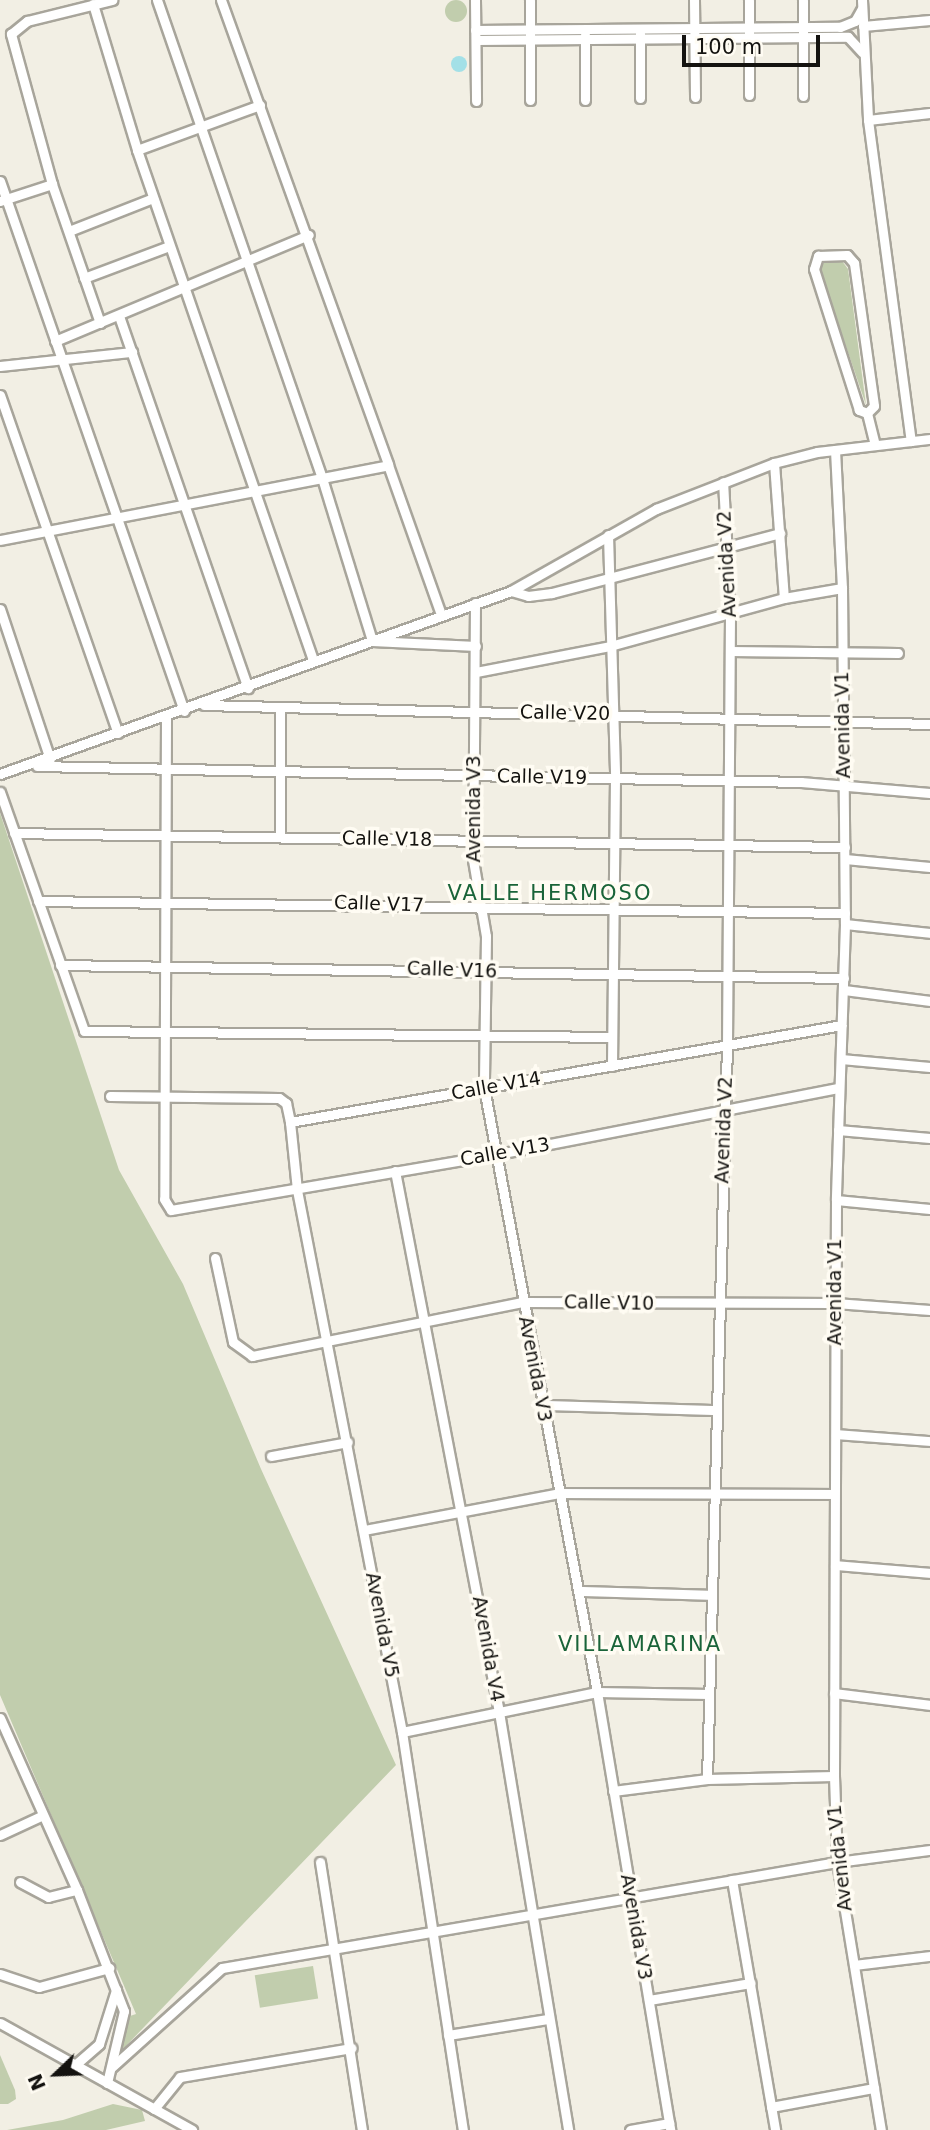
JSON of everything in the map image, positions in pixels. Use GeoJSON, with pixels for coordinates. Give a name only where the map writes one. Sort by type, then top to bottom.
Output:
{"type":"FeatureCollection","features":[{"type":"Feature","properties":{"kind":"street"},"geometry":{"type":"LineString","coordinates":[[100,323],[52,184],[11,34],[27,21],[111,0]]}},
{"type":"Feature","properties":{"kind":"street"},"geometry":{"type":"LineString","coordinates":[[157,0],[322,478],[372,641]]}},
{"type":"Feature","properties":{"kind":"street"},"geometry":{"type":"LineString","coordinates":[[221,0],[309,235],[441,615]]}},
{"type":"Feature","properties":{"kind":"street"},"geometry":{"type":"LineString","coordinates":[[475,0],[476,101]]}},
{"type":"Feature","properties":{"kind":"street"},"geometry":{"type":"LineString","coordinates":[[530,0],[530,100]]}},
{"type":"Feature","properties":{"kind":"street"},"geometry":{"type":"LineString","coordinates":[[694,0],[695,97]]}},
{"type":"Feature","properties":{"kind":"street"},"geometry":{"type":"LineString","coordinates":[[749,0],[749,95]]}},
{"type":"Feature","properties":{"kind":"street"},"geometry":{"type":"LineString","coordinates":[[803,0],[803,96]]}},
{"type":"Feature","properties":{"kind":"street"},"geometry":{"type":"LineString","coordinates":[[838,32],[855,21],[862,3]]}},
{"type":"Feature","properties":{"kind":"street"},"geometry":{"type":"LineString","coordinates":[[862,3],[868,120],[911,440]]}},
{"type":"Feature","properties":{"kind":"street"},"geometry":{"type":"LineString","coordinates":[[93,4],[169,246],[313,660]]}},
{"type":"Feature","properties":{"kind":"street"},"geometry":{"type":"LineString","coordinates":[[863,26],[930,20]]}},
{"type":"Feature","properties":{"kind":"street"},"geometry":{"type":"LineString","coordinates":[[475,35],[838,32],[852,38],[864,56]]}},
{"type":"Feature","properties":{"kind":"street"},"geometry":{"type":"LineString","coordinates":[[640,34],[640,98]]}},
{"type":"Feature","properties":{"kind":"street"},"geometry":{"type":"LineString","coordinates":[[585,35],[585,100]]}},
{"type":"Feature","properties":{"kind":"street"},"geometry":{"type":"LineString","coordinates":[[137,150],[260,105]]}},
{"type":"Feature","properties":{"kind":"street"},"geometry":{"type":"LineString","coordinates":[[868,120],[930,113]]}},
{"type":"Feature","properties":{"kind":"street"},"geometry":{"type":"LineString","coordinates":[[0,181],[3,200],[184,711]]}},
{"type":"Feature","properties":{"kind":"street"},"geometry":{"type":"LineString","coordinates":[[3,200],[52,184]]}},
{"type":"Feature","properties":{"kind":"street"},"geometry":{"type":"LineString","coordinates":[[69,231],[153,198]]}},
{"type":"Feature","properties":{"kind":"street"},"geometry":{"type":"LineString","coordinates":[[55,341],[247,264],[309,235]]}},
{"type":"Feature","properties":{"kind":"street"},"geometry":{"type":"LineString","coordinates":[[84,278],[169,246]]}},
{"type":"Feature","properties":{"kind":"street"},"geometry":{"type":"LineString","coordinates":[[847,255],[853,261],[874,406],[867,413],[859,410],[814,269],[818,256],[847,255]]}},
{"type":"Feature","properties":{"kind":"street"},"geometry":{"type":"LineString","coordinates":[[119,316],[182,507],[248,688]]}},
{"type":"Feature","properties":{"kind":"street"},"geometry":{"type":"LineString","coordinates":[[0,366],[132,352]]}},
{"type":"Feature","properties":{"kind":"street"},"geometry":{"type":"LineString","coordinates":[[0,395],[118,733]]}},
{"type":"Feature","properties":{"kind":"street"},"geometry":{"type":"LineString","coordinates":[[867,413],[875,444]]}},
{"type":"Feature","properties":{"kind":"street"},"geometry":{"type":"LineString","coordinates":[[0,774],[184,711],[248,688],[313,660],[511,591],[656,509],[774,463],[835,450],[930,439]]}},
{"type":"Feature","properties":{"kind":"street","name":"Avenida V1"},"geometry":{"type":"LineString","coordinates":[[835,450],[842,588],[845,918],[836,1200],[834,1776],[837,1862],[881,2130]]}},
{"type":"Feature","properties":{"kind":"street"},"geometry":{"type":"LineString","coordinates":[[774,463],[784,598]]}},
{"type":"Feature","properties":{"kind":"street"},"geometry":{"type":"LineString","coordinates":[[0,540],[182,507],[253,488],[388,465]]}},
{"type":"Feature","properties":{"kind":"street","name":"Avenida V2"},"geometry":{"type":"LineString","coordinates":[[707,1779],[727,1045],[727,715],[730,614],[729,546],[723,482]]}},
{"type":"Feature","properties":{"kind":"street"},"geometry":{"type":"LineString","coordinates":[[511,591],[540,594],[780,533]]}},
{"type":"Feature","properties":{"kind":"street"},"geometry":{"type":"LineString","coordinates":[[608,536],[607,579],[614,713],[612,1066]]}},
{"type":"Feature","properties":{"kind":"street"},"geometry":{"type":"LineString","coordinates":[[476,672],[610,646],[784,598],[842,588]]}},
{"type":"Feature","properties":{"kind":"street","name":"Avenida V3"},"geometry":{"type":"LineString","coordinates":[[475,603],[472,841],[485,928],[482,1037],[484,1088],[493,1155],[579,1591],[670,2127]]}},
{"type":"Feature","properties":{"kind":"street"},"geometry":{"type":"LineString","coordinates":[[0,608],[50,758]]}},
{"type":"Feature","properties":{"kind":"street"},"geometry":{"type":"LineString","coordinates":[[372,641],[476,646]]}},
{"type":"Feature","properties":{"kind":"street"},"geometry":{"type":"LineString","coordinates":[[730,651],[898,653]]}},
{"type":"Feature","properties":{"kind":"street","name":"Calle V20"},"geometry":{"type":"LineString","coordinates":[[200,705],[280,709],[727,715],[930,723]]}},
{"type":"Feature","properties":{"kind":"street"},"geometry":{"type":"LineString","coordinates":[[279,836],[280,709]]}},
{"type":"Feature","properties":{"kind":"street"},"geometry":{"type":"LineString","coordinates":[[165,1098],[166,717]]}},
{"type":"Feature","properties":{"kind":"street","name":"Calle V19"},"geometry":{"type":"LineString","coordinates":[[28,766],[167,771],[727,780],[844,785],[930,793]]}},
{"type":"Feature","properties":{"kind":"street"},"geometry":{"type":"LineString","coordinates":[[0,792],[84,1031],[612,1037]]}},
{"type":"Feature","properties":{"kind":"street","name":"Calle V18"},"geometry":{"type":"LineString","coordinates":[[14,833],[845,847]]}},
{"type":"Feature","properties":{"kind":"street"},"geometry":{"type":"LineString","coordinates":[[845,859],[930,867]]}},
{"type":"Feature","properties":{"kind":"street","name":"Calle V17"},"geometry":{"type":"LineString","coordinates":[[38,901],[728,912],[845,918],[930,933]]}},
{"type":"Feature","properties":{"kind":"street","name":"Calle V16"},"geometry":{"type":"LineString","coordinates":[[60,965],[844,978]]}},
{"type":"Feature","properties":{"kind":"street"},"geometry":{"type":"LineString","coordinates":[[844,990],[930,1001]]}},
{"type":"Feature","properties":{"kind":"street","name":"Calle V14"},"geometry":{"type":"LineString","coordinates":[[290,1122],[842,1025]]}},
{"type":"Feature","properties":{"kind":"street"},"geometry":{"type":"LineString","coordinates":[[841,1059],[930,1067]]}},
{"type":"Feature","properties":{"kind":"street","name":"Calle V13"},"geometry":{"type":"LineString","coordinates":[[165,1098],[164,1199],[171,1210],[493,1155],[839,1088]]}},
{"type":"Feature","properties":{"kind":"street"},"geometry":{"type":"LineString","coordinates":[[110,1096],[279,1098],[286,1102],[290,1122]]}},
{"type":"Feature","properties":{"kind":"street","name":"Avenida V5"},"geometry":{"type":"LineString","coordinates":[[290,1122],[297,1190],[348,1442],[402,1732],[430,1932],[463,2130]]}},
{"type":"Feature","properties":{"kind":"street"},"geometry":{"type":"LineString","coordinates":[[838,1130],[930,1138]]}},
{"type":"Feature","properties":{"kind":"street","name":"Avenida V4"},"geometry":{"type":"LineString","coordinates":[[395,1171],[463,1512],[568,2130]]}},
{"type":"Feature","properties":{"kind":"street"},"geometry":{"type":"LineString","coordinates":[[836,1200],[930,1209]]}},
{"type":"Feature","properties":{"kind":"street","name":"Calle V10"},"geometry":{"type":"LineString","coordinates":[[215,1258],[233,1342],[252,1356],[522,1301],[835,1303],[930,1310]]}},
{"type":"Feature","properties":{"kind":"street"},"geometry":{"type":"LineString","coordinates":[[543,1405],[716,1410]]}},
{"type":"Feature","properties":{"kind":"street"},"geometry":{"type":"LineString","coordinates":[[836,1434],[930,1441]]}},
{"type":"Feature","properties":{"kind":"street"},"geometry":{"type":"LineString","coordinates":[[271,1456],[348,1442]]}},
{"type":"Feature","properties":{"kind":"street"},"geometry":{"type":"LineString","coordinates":[[364,1530],[559,1493],[834,1494]]}},
{"type":"Feature","properties":{"kind":"street"},"geometry":{"type":"LineString","coordinates":[[835,1565],[930,1573]]}},
{"type":"Feature","properties":{"kind":"street"},"geometry":{"type":"LineString","coordinates":[[579,1591],[711,1595]]}},
{"type":"Feature","properties":{"kind":"street"},"geometry":{"type":"LineString","coordinates":[[402,1732],[597,1692],[709,1694]]}},
{"type":"Feature","properties":{"kind":"street"},"geometry":{"type":"LineString","coordinates":[[834,1693],[930,1705]]}},
{"type":"Feature","properties":{"kind":"street"},"geometry":{"type":"LineString","coordinates":[[0,1718],[77,1890],[116,1988],[125,2023],[107,2082]]}},
{"type":"Feature","properties":{"kind":"street"},"geometry":{"type":"LineString","coordinates":[[612,1791],[707,1779],[834,1776]]}},
{"type":"Feature","properties":{"kind":"street"},"geometry":{"type":"LineString","coordinates":[[0,1835],[43,1815]]}},
{"type":"Feature","properties":{"kind":"street"},"geometry":{"type":"LineString","coordinates":[[113,2067],[222,1968],[837,1862],[930,1850]]}},
{"type":"Feature","properties":{"kind":"street"},"geometry":{"type":"LineString","coordinates":[[320,1862],[352,2048],[362,2130]]}},
{"type":"Feature","properties":{"kind":"street"},"geometry":{"type":"LineString","coordinates":[[732,1880],[775,2130]]}},
{"type":"Feature","properties":{"kind":"street"},"geometry":{"type":"LineString","coordinates":[[20,1882],[48,1897],[77,1890]]}},
{"type":"Feature","properties":{"kind":"street"},"geometry":{"type":"LineString","coordinates":[[854,1965],[930,1955]]}},
{"type":"Feature","properties":{"kind":"street"},"geometry":{"type":"LineString","coordinates":[[0,1973],[38,1987],[109,1968]]}},
{"type":"Feature","properties":{"kind":"street"},"geometry":{"type":"LineString","coordinates":[[649,2000],[751,1983]]}},
{"type":"Feature","properties":{"kind":"street"},"geometry":{"type":"LineString","coordinates":[[75,2065],[99,2044],[116,1988]]}},
{"type":"Feature","properties":{"kind":"street"},"geometry":{"type":"LineString","coordinates":[[447,2035],[548,2019]]}},
{"type":"Feature","properties":{"kind":"street"},"geometry":{"type":"LineString","coordinates":[[0,2023],[192,2130]]}},
{"type":"Feature","properties":{"kind":"street"},"geometry":{"type":"LineString","coordinates":[[153,2109],[180,2077],[352,2048]]}},
{"type":"Feature","properties":{"kind":"street"},"geometry":{"type":"LineString","coordinates":[[771,2107],[874,2088]]}},
{"type":"Feature","properties":{"kind":"street"},"geometry":{"type":"LineString","coordinates":[[630,2130],[670,2127]]}},
{"type":"Feature","properties":{"kind":"green space"},"geometry":{"type":"Polygon","coordinates":[[[456,0],[464,3],[467,11],[464,19],[456,22],[448,19],[445,11],[448,3],[456,0]]]}},
{"type":"Feature","properties":{"kind":"green space"},"geometry":{"type":"Polygon","coordinates":[[[842,261],[848,269],[866,405],[820,270],[824,262],[842,261]]]}},
{"type":"Feature","properties":{"kind":"green space"},"geometry":{"type":"Polygon","coordinates":[[[0,813],[119,1170],[183,1284],[261,1469],[396,1765],[121,2051],[130,2016],[136,2014],[0,1695],[0,813]]]}},
{"type":"Feature","properties":{"kind":"green space"},"geometry":{"type":"Polygon","coordinates":[[[313,1966],[318,1999],[260,2008],[255,1975],[313,1966]]]}},
{"type":"Feature","properties":{"kind":"green space"},"geometry":{"type":"Polygon","coordinates":[[[0,2055],[15,2090],[16,2099],[8,2104],[0,2104],[0,2055]]]}},
{"type":"Feature","properties":{"kind":"green space"},"geometry":{"type":"Polygon","coordinates":[[[113,2104],[142,2110],[145,2121],[106,2130],[7,2130],[63,2120],[113,2104]]]}},
{"type":"Feature","properties":{"kind":"water"},"geometry":{"type":"Polygon","coordinates":[[[459,56],[465,58],[465,70],[459,72],[453,70],[451,64],[453,58],[459,56]]]}},
{"type":"Feature","properties":{"kind":"district","name":"VALLE HERMOSO"},"geometry":{"type":"Point","coordinates":[550,893]}},
{"type":"Feature","properties":{"kind":"district","name":"VILLAMARINA"},"geometry":{"type":"Point","coordinates":[640,1644]}}]}
